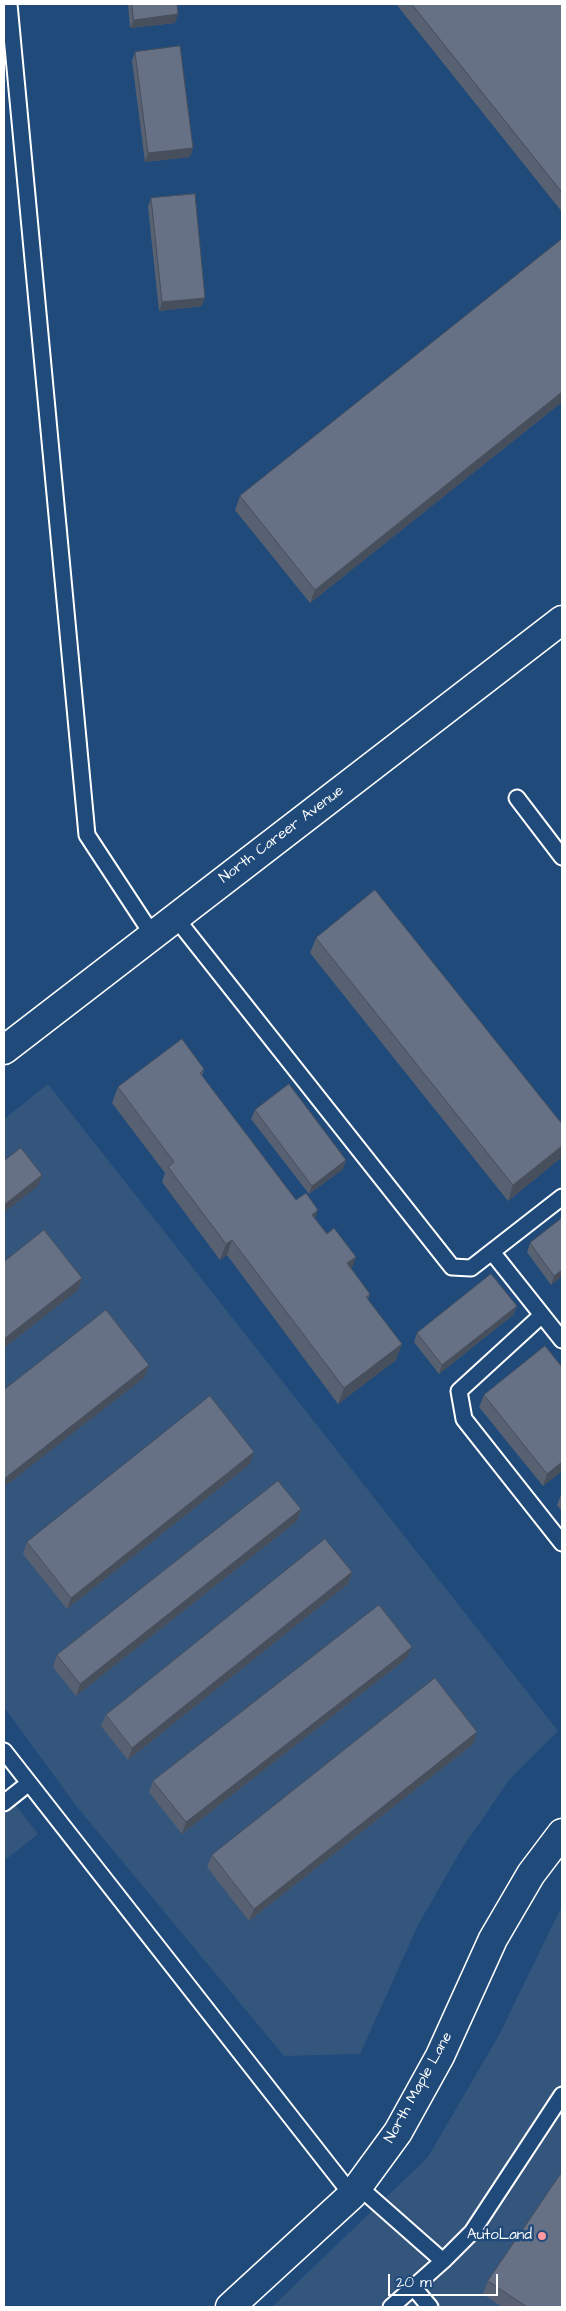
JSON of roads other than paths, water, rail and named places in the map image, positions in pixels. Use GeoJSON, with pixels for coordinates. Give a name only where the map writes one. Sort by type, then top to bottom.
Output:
{"type":"FeatureCollection","features":[{"type":"Feature","properties":{"kind":"street","name":"North Career Avenue"},"geometry":{"type":"LineString","coordinates":[[4,1050],[152,934],[562,620]]}},
{"type":"Feature","properties":{"kind":"street","name":"North Maple Lane"},"geometry":{"type":"LineString","coordinates":[[230,2307],[355,2191],[398,2132],[440,2056],[494,1939],[532,1874],[561,1838]]}},
{"type":"Feature","properties":{"kind":"lane"},"geometry":{"type":"LineString","coordinates":[[9,4],[87,835],[152,934]]}},
{"type":"Feature","properties":{"kind":"lane"},"geometry":{"type":"LineString","coordinates":[[517,798],[562,857]]}},
{"type":"Feature","properties":{"kind":"lane"},"geometry":{"type":"LineString","coordinates":[[175,917],[452,1267],[471,1268],[562,1197]]}},
{"type":"Feature","properties":{"kind":"lane"},"geometry":{"type":"LineString","coordinates":[[492,1252],[562,1340]]}},
{"type":"Feature","properties":{"kind":"lane"},"geometry":{"type":"LineString","coordinates":[[542,1315],[459,1390],[464,1419],[562,1543]]}},
{"type":"Feature","properties":{"kind":"lane"},"geometry":{"type":"LineString","coordinates":[[4,1751],[355,2191],[443,2261]]}},
{"type":"Feature","properties":{"kind":"lane"},"geometry":{"type":"LineString","coordinates":[[4,1803],[29,1783]]}},
{"type":"Feature","properties":{"kind":"lane"},"geometry":{"type":"LineString","coordinates":[[390,2307],[443,2261],[472,2232],[562,2095]]}},
{"type":"Feature","properties":{"kind":"lane"},"geometry":{"type":"LineString","coordinates":[[414,2287],[430,2307]]}},
{"type":"Feature","properties":{"kind":"place","name":"AutoLand"},"geometry":{"type":"Point","coordinates":[542,2236]}}]}
